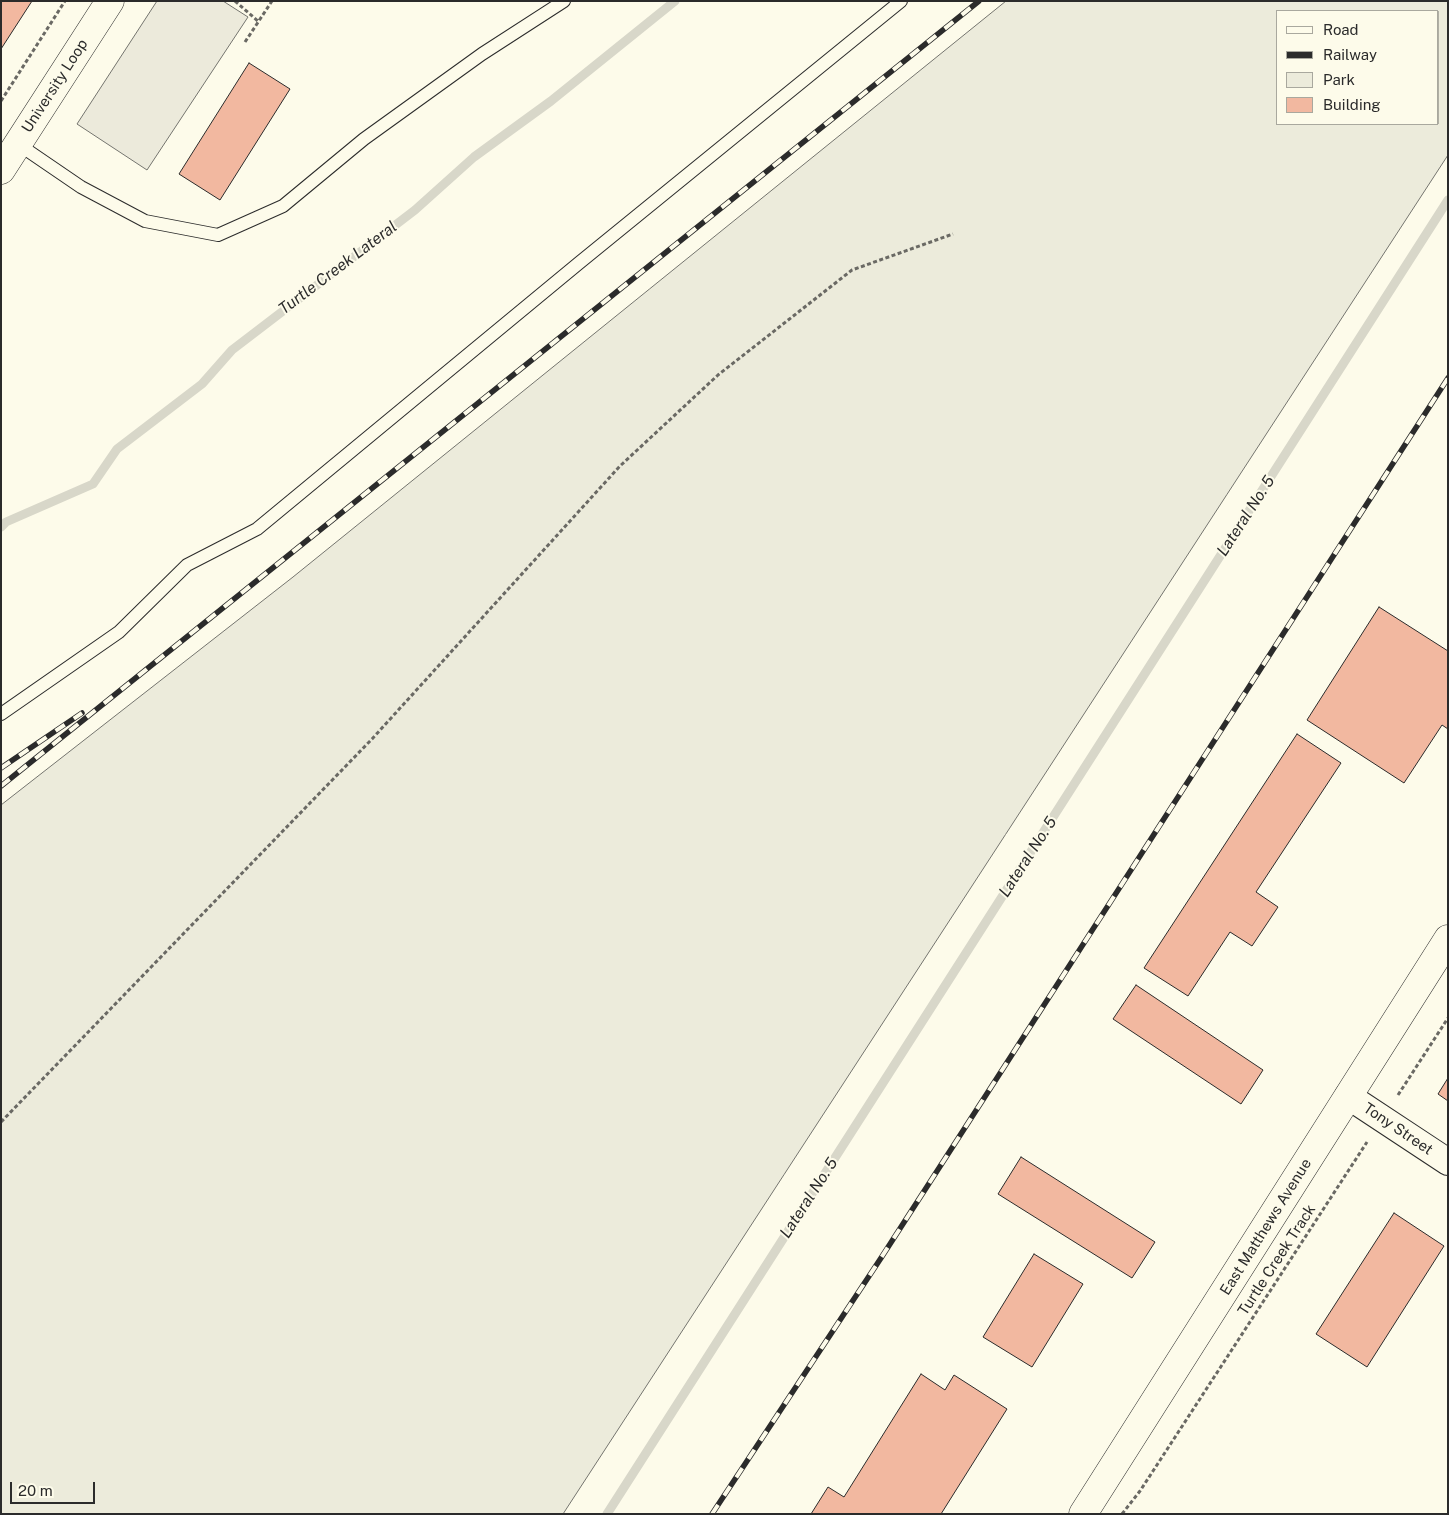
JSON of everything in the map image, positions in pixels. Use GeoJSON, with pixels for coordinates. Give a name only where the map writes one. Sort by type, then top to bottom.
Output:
{"type":"FeatureCollection","features":[{"type":"Feature","properties":{"kind":"street","name":"University Loop"},"geometry":{"type":"LineString","coordinates":[[1,170],[110,1]]}},
{"type":"Feature","properties":{"kind":"street","name":"East Matthews Avenue"},"geometry":{"type":"LineString","coordinates":[[1083,1514],[1448,939]]}},
{"type":"Feature","properties":{"kind":"street","name":"Tony Street"},"geometry":{"type":"LineString","coordinates":[[1348,1096],[1448,1162]]}},
{"type":"Feature","properties":{"kind":"lane"},"geometry":{"type":"LineString","coordinates":[[18,144],[81,187],[145,221],[218,235],[283,206],[388,122],[482,54],[564,1]]}},
{"type":"Feature","properties":{"kind":"lane"},"geometry":{"type":"LineString","coordinates":[[1,714],[118,632],[187,564],[256,530],[901,1]]}},
{"type":"Feature","properties":{"kind":"path"},"geometry":{"type":"LineString","coordinates":[[1,101],[65,1]]}},
{"type":"Feature","properties":{"kind":"path"},"geometry":{"type":"LineString","coordinates":[[235,1],[259,22]]}},
{"type":"Feature","properties":{"kind":"path"},"geometry":{"type":"LineString","coordinates":[[245,42],[272,1]]}},
{"type":"Feature","properties":{"kind":"path"},"geometry":{"type":"LineString","coordinates":[[1,1122],[372,739],[620,466],[718,376],[852,270],[953,234]]}},
{"type":"Feature","properties":{"kind":"path","name":"Turtle Creek Track"},"geometry":{"type":"LineString","coordinates":[[1122,1514],[1140,1490],[1448,1018]]}},
{"type":"Feature","properties":{"kind":"green space"},"geometry":{"type":"Polygon","coordinates":[[[1006,1],[1448,1],[1448,155],[563,1514],[1,1514],[1,805],[293,577],[1006,1]]]}},
{"type":"Feature","properties":{"kind":"shaded area"},"geometry":{"type":"Polygon","coordinates":[[[157,1],[223,1],[248,17],[147,170],[77,124],[157,1]]]}},
{"type":"Feature","properties":{"kind":"building"},"geometry":{"type":"Polygon","coordinates":[[[1,1],[32,1],[1,49],[1,1]]]}},
{"type":"Feature","properties":{"kind":"building"},"geometry":{"type":"Polygon","coordinates":[[[249,63],[290,89],[220,200],[179,174],[249,63]]]}},
{"type":"Feature","properties":{"kind":"building"},"geometry":{"type":"Polygon","coordinates":[[[1379,607],[1448,651],[1448,729],[1442,725],[1404,783],[1307,720],[1379,607]]]}},
{"type":"Feature","properties":{"kind":"building"},"geometry":{"type":"Polygon","coordinates":[[[1297,734],[1341,763],[1256,892],[1278,907],[1252,946],[1230,932],[1188,996],[1144,968],[1297,734]]]}},
{"type":"Feature","properties":{"kind":"building"},"geometry":{"type":"Polygon","coordinates":[[[1136,985],[1263,1070],[1241,1104],[1113,1019],[1136,985]]]}},
{"type":"Feature","properties":{"kind":"building"},"geometry":{"type":"Polygon","coordinates":[[[1448,1078],[1448,1101],[1438,1094],[1448,1078]]]}},
{"type":"Feature","properties":{"kind":"building"},"geometry":{"type":"Polygon","coordinates":[[[1021,1157],[1155,1242],[1132,1278],[998,1194],[1021,1157]]]}},
{"type":"Feature","properties":{"kind":"building"},"geometry":{"type":"Polygon","coordinates":[[[1394,1213],[1444,1246],[1367,1367],[1316,1334],[1394,1213]]]}},
{"type":"Feature","properties":{"kind":"building"},"geometry":{"type":"Polygon","coordinates":[[[1034,1254],[1083,1284],[1032,1367],[983,1337],[1034,1254]]]}},
{"type":"Feature","properties":{"kind":"building"},"geometry":{"type":"Polygon","coordinates":[[[921,1374],[945,1390],[954,1375],[1007,1409],[941,1514],[811,1514],[828,1487],[844,1497],[921,1374]]]}},
{"type":"Feature","properties":{"kind":"waterway","name":"Turtle Creek Lateral"},"geometry":{"type":"LineString","coordinates":[[1,527],[6,522],[93,484],[117,449],[202,384],[232,350],[415,210],[474,157],[551,101],[675,1]]}},
{"type":"Feature","properties":{"kind":"waterway","name":"Lateral No. 5"},"geometry":{"type":"LineString","coordinates":[[607,1514],[1448,200]]}},
{"type":"Feature","properties":{"kind":"railway"},"geometry":{"type":"LineString","coordinates":[[1,786],[979,1]]}},
{"type":"Feature","properties":{"kind":"railway"},"geometry":{"type":"LineString","coordinates":[[712,1514],[881,1258],[1448,378]]}},
{"type":"Feature","properties":{"kind":"railway"},"geometry":{"type":"LineString","coordinates":[[1,768],[82,713]]}}]}
